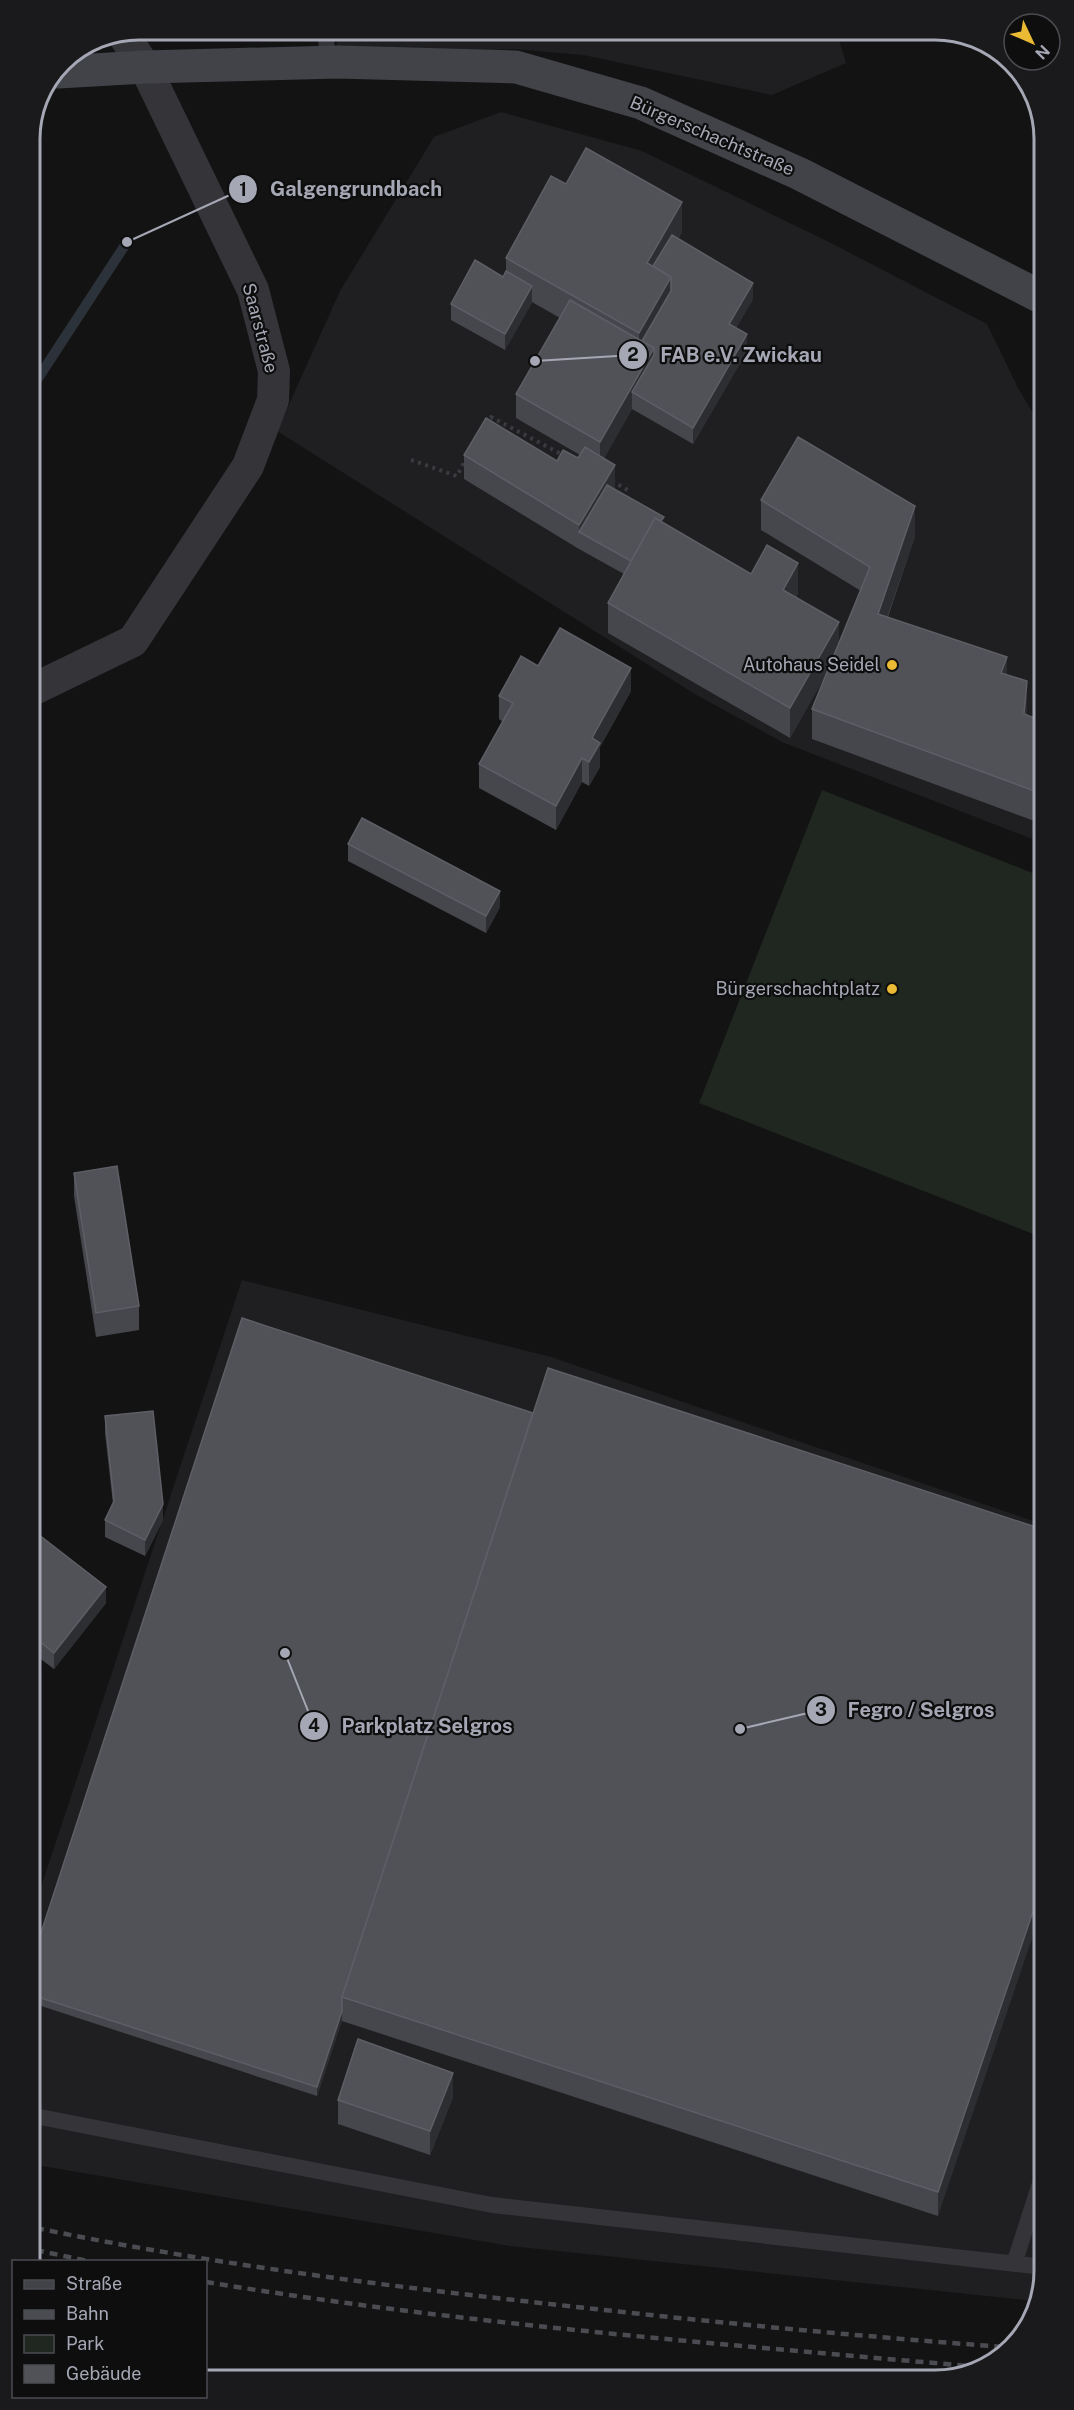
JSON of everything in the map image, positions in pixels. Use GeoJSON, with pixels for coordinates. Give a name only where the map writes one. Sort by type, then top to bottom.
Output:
{"type":"FeatureCollection","features":[{"type":"Feature","properties":{"kind":"main road","name":"Bürgerschachtstraße"},"geometry":{"type":"LineString","coordinates":[[69,71],[327,62],[516,67],[641,104],[800,174],[1034,293]]}},
{"type":"Feature","properties":{"kind":"street"},"geometry":{"type":"LineString","coordinates":[[128,41],[145,67]]}},
{"type":"Feature","properties":{"kind":"street","name":"Saarstraße"},"geometry":{"type":"LineString","coordinates":[[41,686],[133,641],[248,466],[273,400],[274,371],[253,290],[145,67]]}},
{"type":"Feature","properties":{"kind":"lane"},"geometry":{"type":"LineString","coordinates":[[326,40],[327,62]]}},
{"type":"Feature","properties":{"kind":"lane"},"geometry":{"type":"LineString","coordinates":[[40,2117],[492,2205],[1034,2266]]}},
{"type":"Feature","properties":{"kind":"lane"},"geometry":{"type":"LineString","coordinates":[[1014,2264],[1034,2202]]}},
{"type":"Feature","properties":{"kind":"path"},"geometry":{"type":"LineString","coordinates":[[485,427],[491,417],[571,460]]}},
{"type":"Feature","properties":{"kind":"path"},"geometry":{"type":"LineString","coordinates":[[411,460],[457,476],[468,456]]}},
{"type":"Feature","properties":{"kind":"path"},"geometry":{"type":"LineString","coordinates":[[611,481],[631,492]]}},
{"type":"Feature","properties":{"kind":"shaded area"},"geometry":{"type":"Polygon","coordinates":[[[338,40],[839,41],[846,63],[772,95],[583,55],[514,49],[333,55],[338,40]]]}},
{"type":"Feature","properties":{"kind":"shaded area"},"geometry":{"type":"Polygon","coordinates":[[[501,112],[642,151],[829,242],[987,324],[1018,388],[1034,415],[1034,840],[782,742],[693,693],[277,431],[340,291],[434,137],[501,112]]]}},
{"type":"Feature","properties":{"kind":"shaded area"},"geometry":{"type":"Polygon","coordinates":[[[242,1280],[551,1357],[1034,1521],[1034,2270],[1028,2300],[510,2246],[40,2166],[40,1889],[242,1280]]]}},
{"type":"Feature","properties":{"kind":"green space","name":"Bürgerschachtplatz"},"geometry":{"type":"Polygon","coordinates":[[[822,790],[1034,874],[1034,1234],[699,1103],[822,790]]]}},
{"type":"Feature","properties":{"kind":"building"},"geometry":{"type":"Polygon","coordinates":[[[586,148],[682,202],[647,263],[671,277],[639,333],[506,258],[551,176],[566,184],[586,148]]]}},
{"type":"Feature","properties":{"kind":"building"},"geometry":{"type":"Polygon","coordinates":[[[672,235],[753,283],[729,324],[747,334],[693,428],[632,392],[654,355],[654,348],[642,341],[671,291],[671,277],[653,266],[672,235]]]}},
{"type":"Feature","properties":{"kind":"building"},"geometry":{"type":"Polygon","coordinates":[[[475,260],[503,277],[506,271],[532,286],[505,334],[451,304],[475,260]]]}},
{"type":"Feature","properties":{"kind":"building"},"geometry":{"type":"Polygon","coordinates":[[[570,300],[654,348],[600,442],[516,394],[570,300]]]}},
{"type":"Feature","properties":{"kind":"building"},"geometry":{"type":"Polygon","coordinates":[[[486,418],[557,461],[563,450],[578,458],[585,447],[615,465],[579,525],[464,455],[486,418]]]}},
{"type":"Feature","properties":{"kind":"building","name":"Autohaus Seidel"},"geometry":{"type":"Polygon","coordinates":[[[798,437],[915,506],[878,614],[1007,657],[1001,673],[1027,681],[1024,714],[1034,718],[1034,791],[812,709],[870,567],[761,500],[798,437]]]}},
{"type":"Feature","properties":{"kind":"building"},"geometry":{"type":"Polygon","coordinates":[[[607,485],[664,517],[661,521],[655,518],[631,561],[579,532],[607,485]]]}},
{"type":"Feature","properties":{"kind":"building"},"geometry":{"type":"Polygon","coordinates":[[[655,518],[751,574],[767,545],[798,563],[783,590],[839,622],[790,708],[608,603],[655,518]]]}},
{"type":"Feature","properties":{"kind":"building"},"geometry":{"type":"Polygon","coordinates":[[[560,628],[631,668],[592,738],[600,743],[589,762],[582,758],[556,806],[479,764],[513,703],[499,696],[521,656],[538,666],[560,628]]]}},
{"type":"Feature","properties":{"kind":"building"},"geometry":{"type":"Polygon","coordinates":[[[362,818],[500,891],[486,916],[348,844],[362,818]]]}},
{"type":"Feature","properties":{"kind":"building"},"geometry":{"type":"Polygon","coordinates":[[[117,1166],[139,1306],[96,1313],[74,1173],[117,1166]]]}},
{"type":"Feature","properties":{"kind":"building"},"geometry":{"type":"Polygon","coordinates":[[[242,1318],[533,1413],[342,1997],[342,2011],[317,2087],[40,1998],[40,1935],[242,1318]]]}},
{"type":"Feature","properties":{"kind":"building"},"geometry":{"type":"Polygon","coordinates":[[[548,1368],[1034,1526],[1034,1909],[938,2192],[342,1997],[548,1368]]]}},
{"type":"Feature","properties":{"kind":"building"},"geometry":{"type":"Polygon","coordinates":[[[153,1411],[163,1504],[145,1540],[105,1520],[114,1501],[105,1416],[153,1411]]]}},
{"type":"Feature","properties":{"kind":"building"},"geometry":{"type":"Polygon","coordinates":[[[40,1536],[106,1587],[54,1653],[40,1642],[40,1536]]]}},
{"type":"Feature","properties":{"kind":"building"},"geometry":{"type":"Polygon","coordinates":[[[358,2039],[453,2073],[430,2131],[338,2100],[358,2039]]]}},
{"type":"Feature","properties":{"kind":"waterway"},"geometry":{"type":"LineString","coordinates":[[41,374],[127,242]]}},
{"type":"Feature","properties":{"kind":"railway"},"geometry":{"type":"LineString","coordinates":[[40,2229],[164,2252],[421,2289],[720,2322],[998,2346]]}},
{"type":"Feature","properties":{"kind":"railway"},"geometry":{"type":"LineString","coordinates":[[40,2251],[83,2260]]}},
{"type":"Feature","properties":{"kind":"railway"},"geometry":{"type":"LineString","coordinates":[[207,2282],[398,2310],[591,2332],[962,2365]]}},
{"type":"Feature","properties":{"kind":"place","name":"Galgengrundbach"},"geometry":{"type":"Point","coordinates":[127,242]}},
{"type":"Feature","properties":{"kind":"place","name":"FAB e.V. Zwickau"},"geometry":{"type":"Point","coordinates":[535,361]}},
{"type":"Feature","properties":{"kind":"place","name":"Autohaus Seidel"},"geometry":{"type":"Point","coordinates":[892,665]}},
{"type":"Feature","properties":{"kind":"place","name":"Bürgerschachtplatz"},"geometry":{"type":"Point","coordinates":[892,989]}},
{"type":"Feature","properties":{"kind":"place","name":"Parkplatz Selgros"},"geometry":{"type":"Point","coordinates":[285,1653]}},
{"type":"Feature","properties":{"kind":"place","name":"Fegro / Selgros"},"geometry":{"type":"Point","coordinates":[740,1729]}}]}
